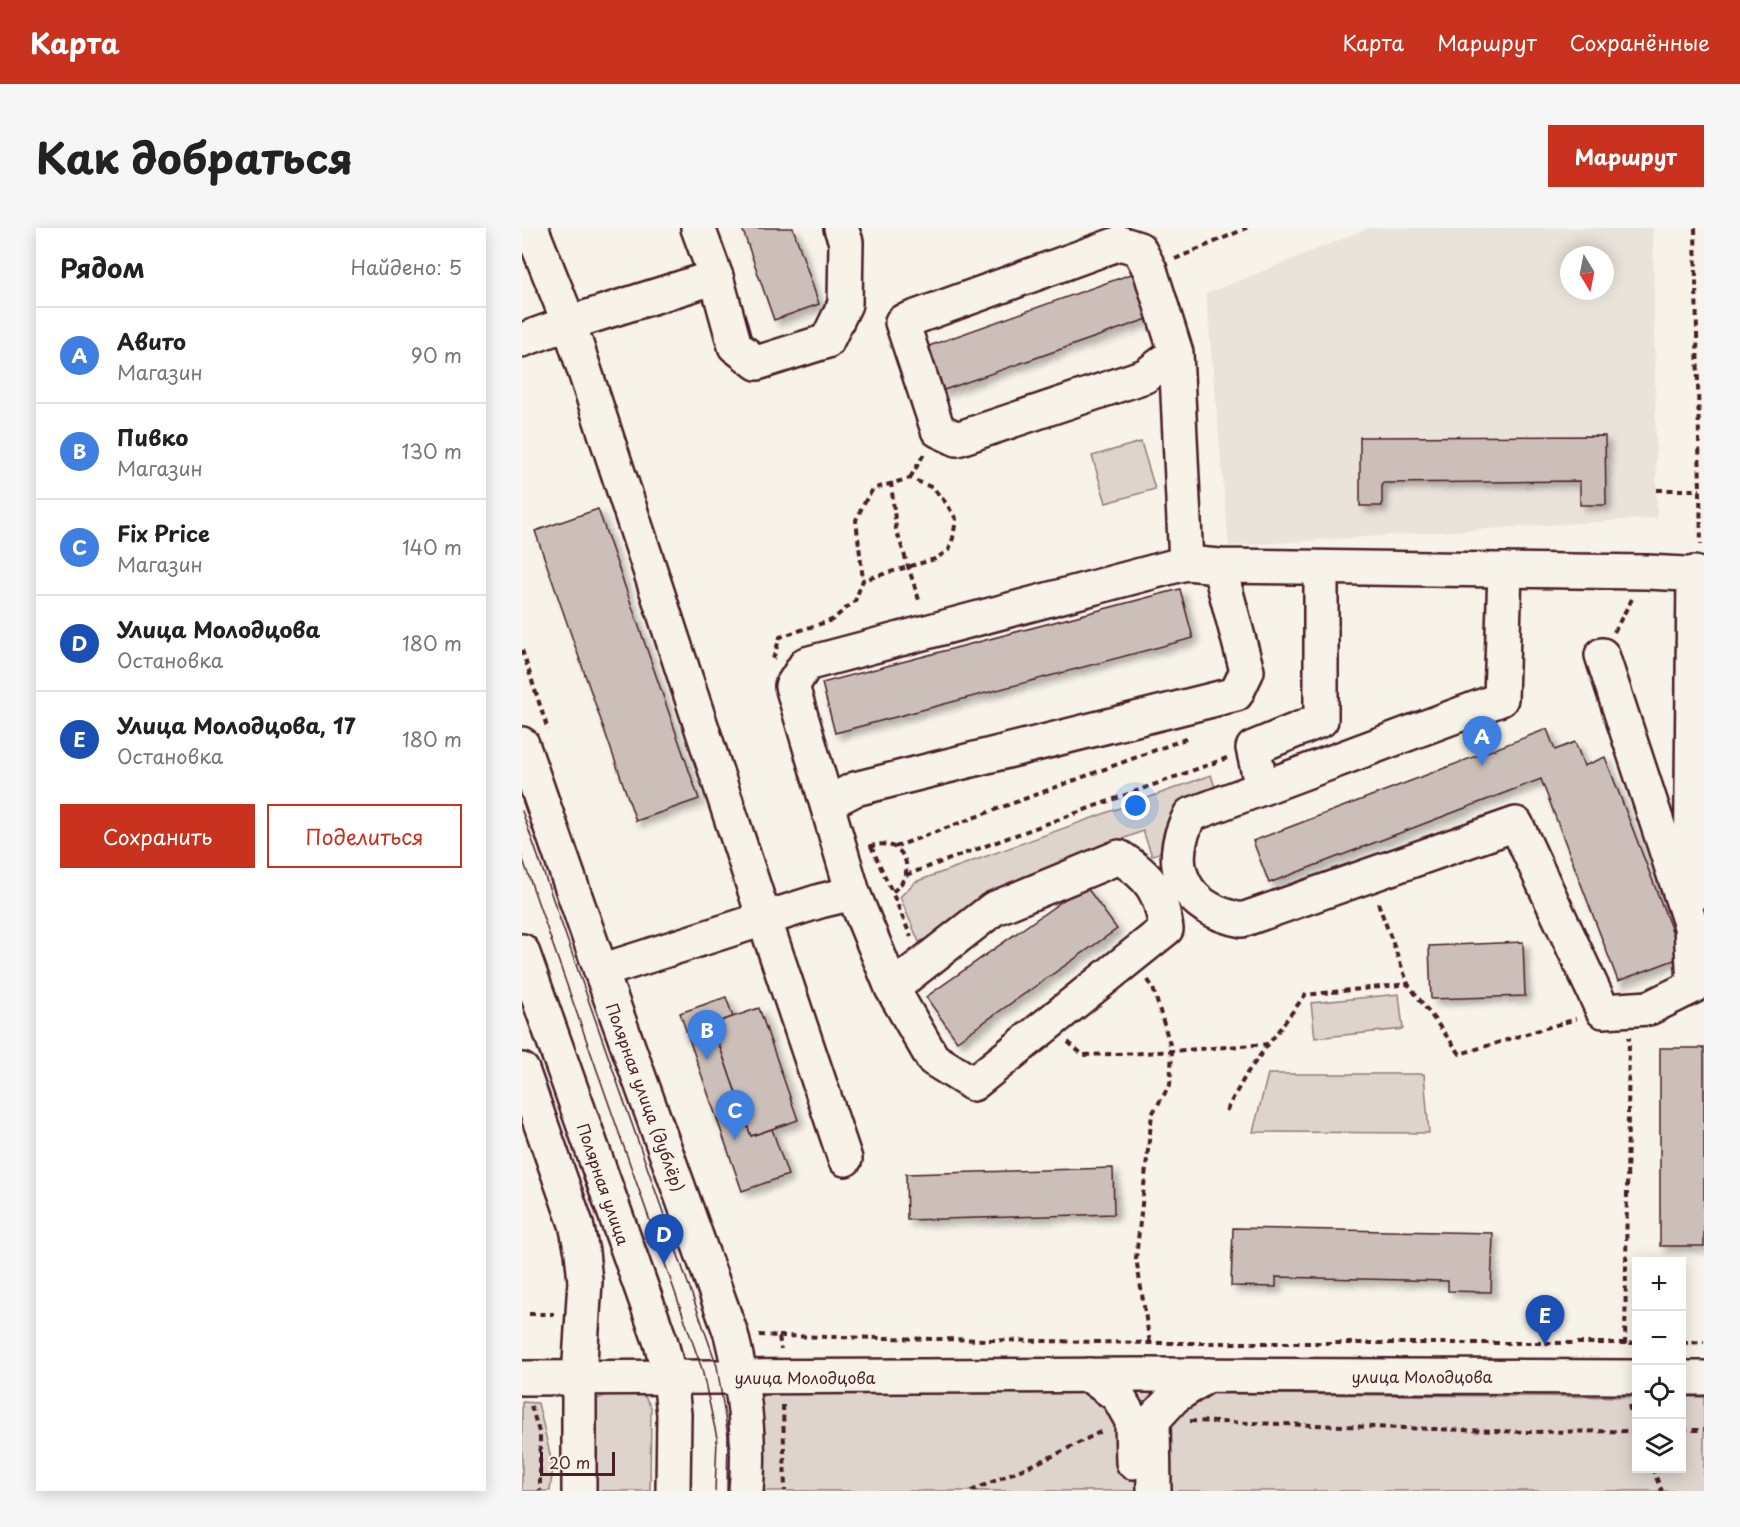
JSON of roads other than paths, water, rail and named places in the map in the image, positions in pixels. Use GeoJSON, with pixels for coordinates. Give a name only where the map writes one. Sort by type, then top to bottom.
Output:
{"type":"FeatureCollection","features":[{"type":"Feature","properties":{"kind":"street"},"geometry":{"type":"LineString","coordinates":[[531,228],[569,323],[845,1159]]}},
{"type":"Feature","properties":{"kind":"street"},"geometry":{"type":"LineString","coordinates":[[698,228],[716,277],[735,346],[757,363],[827,340],[845,304],[846,242],[841,228]]}},
{"type":"Feature","properties":{"kind":"street"},"geometry":{"type":"LineString","coordinates":[[1176,353],[1145,376],[957,439],[938,430],[902,322],[1120,243],[1139,249],[1150,270],[1176,353],[1186,563]]}},
{"type":"Feature","properties":{"kind":"street"},"geometry":{"type":"LineString","coordinates":[[522,340],[716,277]]}},
{"type":"Feature","properties":{"kind":"street"},"geometry":{"type":"LineString","coordinates":[[891,987],[993,909],[1119,857],[1138,869],[1154,886],[1163,907],[1166,929],[973,1084],[933,1059],[891,987],[853,893],[792,686],[807,664],[1186,563],[1219,567],[1647,572],[1701,565],[1690,926]]}},
{"type":"Feature","properties":{"kind":"street"},"geometry":{"type":"LineString","coordinates":[[828,803],[855,789],[1236,694],[1247,671],[1219,567]]}},
{"type":"Feature","properties":{"kind":"street"},"geometry":{"type":"LineString","coordinates":[[1262,788],[1253,748],[1321,720],[1321,568]]}},
{"type":"Feature","properties":{"kind":"street"},"geometry":{"type":"LineString","coordinates":[[1505,570],[1501,699],[1190,815],[1181,833],[1177,853],[1180,873],[1190,892],[1204,907],[1222,916],[1242,920],[1516,824],[1616,1010],[1649,1008],[1699,987],[1690,926],[1602,655]]}},
{"type":"Feature","properties":{"kind":"street","name":"Полярная улица (дублёр)"},"geometry":{"type":"LineString","coordinates":[[522,744],[732,1334],[742,1377],[748,1454],[747,1491]]}},
{"type":"Feature","properties":{"kind":"street"},"geometry":{"type":"LineString","coordinates":[[601,971],[764,918],[853,893]]}},
{"type":"Feature","properties":{"kind":"street","name":"Полярная улица"},"geometry":{"type":"LineString","coordinates":[[522,951],[661,1344],[670,1378],[674,1414],[673,1491]]}},
{"type":"Feature","properties":{"kind":"street"},"geometry":{"type":"LineString","coordinates":[[522,1070],[576,1224],[582,1252],[585,1281],[579,1378],[579,1491]]}},
{"type":"Feature","properties":{"kind":"street"},"geometry":{"type":"LineString","coordinates":[[1089,1375],[1118,1396],[1143,1420],[1154,1491]]}},
{"type":"Feature","properties":{"kind":"street","name":"улица Молодцова"},"geometry":{"type":"LineString","coordinates":[[526,1390],[579,1378],[1089,1375],[1632,1377]]}},
{"type":"Feature","properties":{"kind":"street"},"geometry":{"type":"LineString","coordinates":[[1134,1491],[1143,1420],[1208,1375]]}},
{"type":"Feature","properties":{"kind":"street"},"geometry":{"type":"LineString","coordinates":[[1686,1378],[1704,1378]]}},
{"type":"Feature","properties":{"kind":"tram line"},"geometry":{"type":"LineString","coordinates":[[522,811],[717,1366],[728,1436],[727,1491]]}},
{"type":"Feature","properties":{"kind":"tram line"},"geometry":{"type":"LineString","coordinates":[[522,857],[702,1369],[717,1438],[715,1491]]}},
{"type":"Feature","properties":{"kind":"place","name":"Авито"},"geometry":{"type":"Point","coordinates":[1482,766]}},
{"type":"Feature","properties":{"kind":"place","name":"Пивко"},"geometry":{"type":"Point","coordinates":[707,1060]}},
{"type":"Feature","properties":{"kind":"place","name":"Fix Price"},"geometry":{"type":"Point","coordinates":[735,1140]}},
{"type":"Feature","properties":{"kind":"place","name":"Улица Молодцова"},"geometry":{"type":"Point","coordinates":[664,1264]}},
{"type":"Feature","properties":{"kind":"place","name":"Улица Молодцова, 17"},"geometry":{"type":"Point","coordinates":[1545,1345]}}]}
